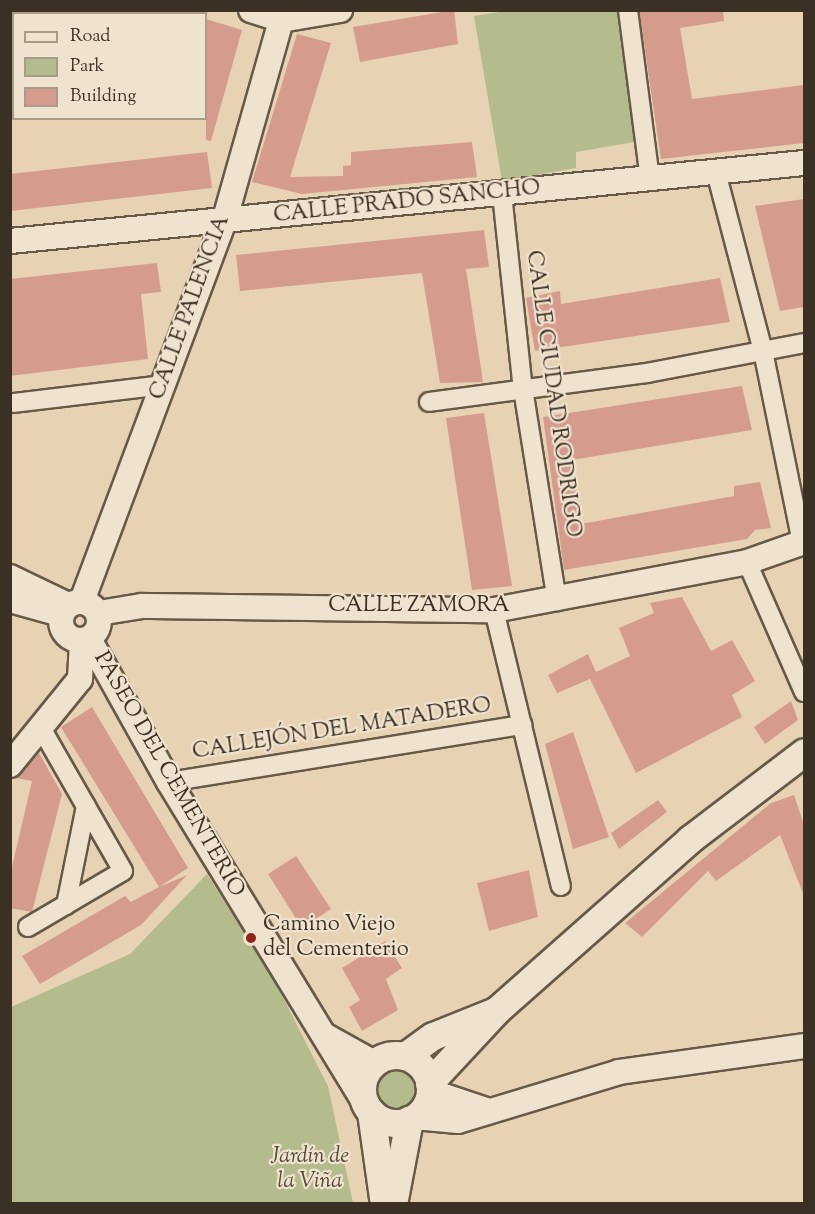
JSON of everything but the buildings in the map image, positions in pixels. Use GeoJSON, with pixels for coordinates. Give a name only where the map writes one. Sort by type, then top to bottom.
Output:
{"type":"FeatureCollection","features":[{"type":"Feature","properties":{"kind":"main road"},"geometry":{"type":"LineString","coordinates":[[393,1203],[411,1119],[429,1087],[497,1010],[690,839],[804,752]]}},
{"type":"Feature","properties":{"kind":"main road"},"geometry":{"type":"LineString","coordinates":[[411,1119],[388,1122],[367,1106],[363,1080],[374,1063],[405,1056],[433,1036],[497,1010]]}},
{"type":"Feature","properties":{"kind":"main road"},"geometry":{"type":"LineString","coordinates":[[405,1056],[421,1066],[429,1087]]}},
{"type":"Feature","properties":{"kind":"main road","name":"PASEO DEL CEMENTERIO"},"geometry":{"type":"LineString","coordinates":[[367,1106],[384,1203]]}},
{"type":"Feature","properties":{"kind":"street"},"geometry":{"type":"LineString","coordinates":[[250,10],[282,15],[340,10]]}},
{"type":"Feature","properties":{"kind":"street"},"geometry":{"type":"LineString","coordinates":[[628,10],[650,179]]}},
{"type":"Feature","properties":{"kind":"street","name":"CALLE PALENCIA"},"geometry":{"type":"LineString","coordinates":[[10,765],[80,680],[85,639],[99,628],[78,608],[224,222],[282,15]]}},
{"type":"Feature","properties":{"kind":"street","name":"CALLE PRADO SANCHO"},"geometry":{"type":"LineString","coordinates":[[10,241],[205,219],[224,222],[804,163]]}},
{"type":"Feature","properties":{"kind":"street"},"geometry":{"type":"LineString","coordinates":[[716,172],[763,351],[803,542]]}},
{"type":"Feature","properties":{"kind":"street","name":"CALLE CIUDAD RODRIGO"},"geometry":{"type":"LineString","coordinates":[[502,194],[523,389],[557,601]]}},
{"type":"Feature","properties":{"kind":"street"},"geometry":{"type":"LineString","coordinates":[[429,402],[804,344]]}},
{"type":"Feature","properties":{"kind":"street"},"geometry":{"type":"LineString","coordinates":[[13,403],[163,385]]}},
{"type":"Feature","properties":{"kind":"street","name":"CALLE ZAMORA"},"geometry":{"type":"LineString","coordinates":[[78,608],[142,606],[494,610],[557,601],[747,562],[803,542]]}},
{"type":"Feature","properties":{"kind":"street"},"geometry":{"type":"LineString","coordinates":[[747,562],[804,692]]}},
{"type":"Feature","properties":{"kind":"street"},"geometry":{"type":"LineString","coordinates":[[10,577],[78,608]]}},
{"type":"Feature","properties":{"kind":"street"},"geometry":{"type":"LineString","coordinates":[[10,600],[78,608]]}},
{"type":"Feature","properties":{"kind":"street","name":"PASEO DEL CEMENTERIO"},"geometry":{"type":"LineString","coordinates":[[78,608],[69,637],[85,639],[169,782],[367,1106]]}},
{"type":"Feature","properties":{"kind":"street","name":"CALLEJÓN DEL MATADERO"},"geometry":{"type":"LineString","coordinates":[[494,610],[561,886]]}},
{"type":"Feature","properties":{"kind":"street","name":"CALLEJÓN DEL MATADERO"},"geometry":{"type":"LineString","coordinates":[[169,782],[522,725]]}},
{"type":"Feature","properties":{"kind":"street"},"geometry":{"type":"LineString","coordinates":[[28,927],[123,871],[41,728]]}},
{"type":"Feature","properties":{"kind":"street"},"geometry":{"type":"LineString","coordinates":[[66,905],[86,806]]}},
{"type":"Feature","properties":{"kind":"street","name":"PASEO DEL CEMENTERIO"},"geometry":{"type":"LineString","coordinates":[[322,1034],[374,1063]]}},
{"type":"Feature","properties":{"kind":"street"},"geometry":{"type":"LineString","coordinates":[[411,1119],[458,1121],[619,1072],[804,1046]]}},
{"type":"Feature","properties":{"kind":"street"},"geometry":{"type":"LineString","coordinates":[[429,1087],[491,1111]]}},
{"type":"Feature","properties":{"kind":"green space"},"geometry":{"type":"Polygon","coordinates":[[[512,10],[623,11],[646,140],[576,152],[576,168],[502,181],[474,16],[512,10]]]}},
{"type":"Feature","properties":{"kind":"green space","name":"Jardín de la Viña"},"geometry":{"type":"Polygon","coordinates":[[[207,874],[274,980],[328,1086],[353,1203],[11,1203],[11,1007],[130,954],[207,874]]]}},
{"type":"Feature","properties":{"kind":"green space"},"geometry":{"type":"Polygon","coordinates":[[[396,1070],[410,1075],[415,1089],[410,1103],[396,1108],[382,1103],[377,1089],[382,1075],[396,1070]]]}},
{"type":"Feature","properties":{"kind":"place","name":"Camino Viejo del Cementerio"},"geometry":{"type":"Point","coordinates":[251,938]}}]}
